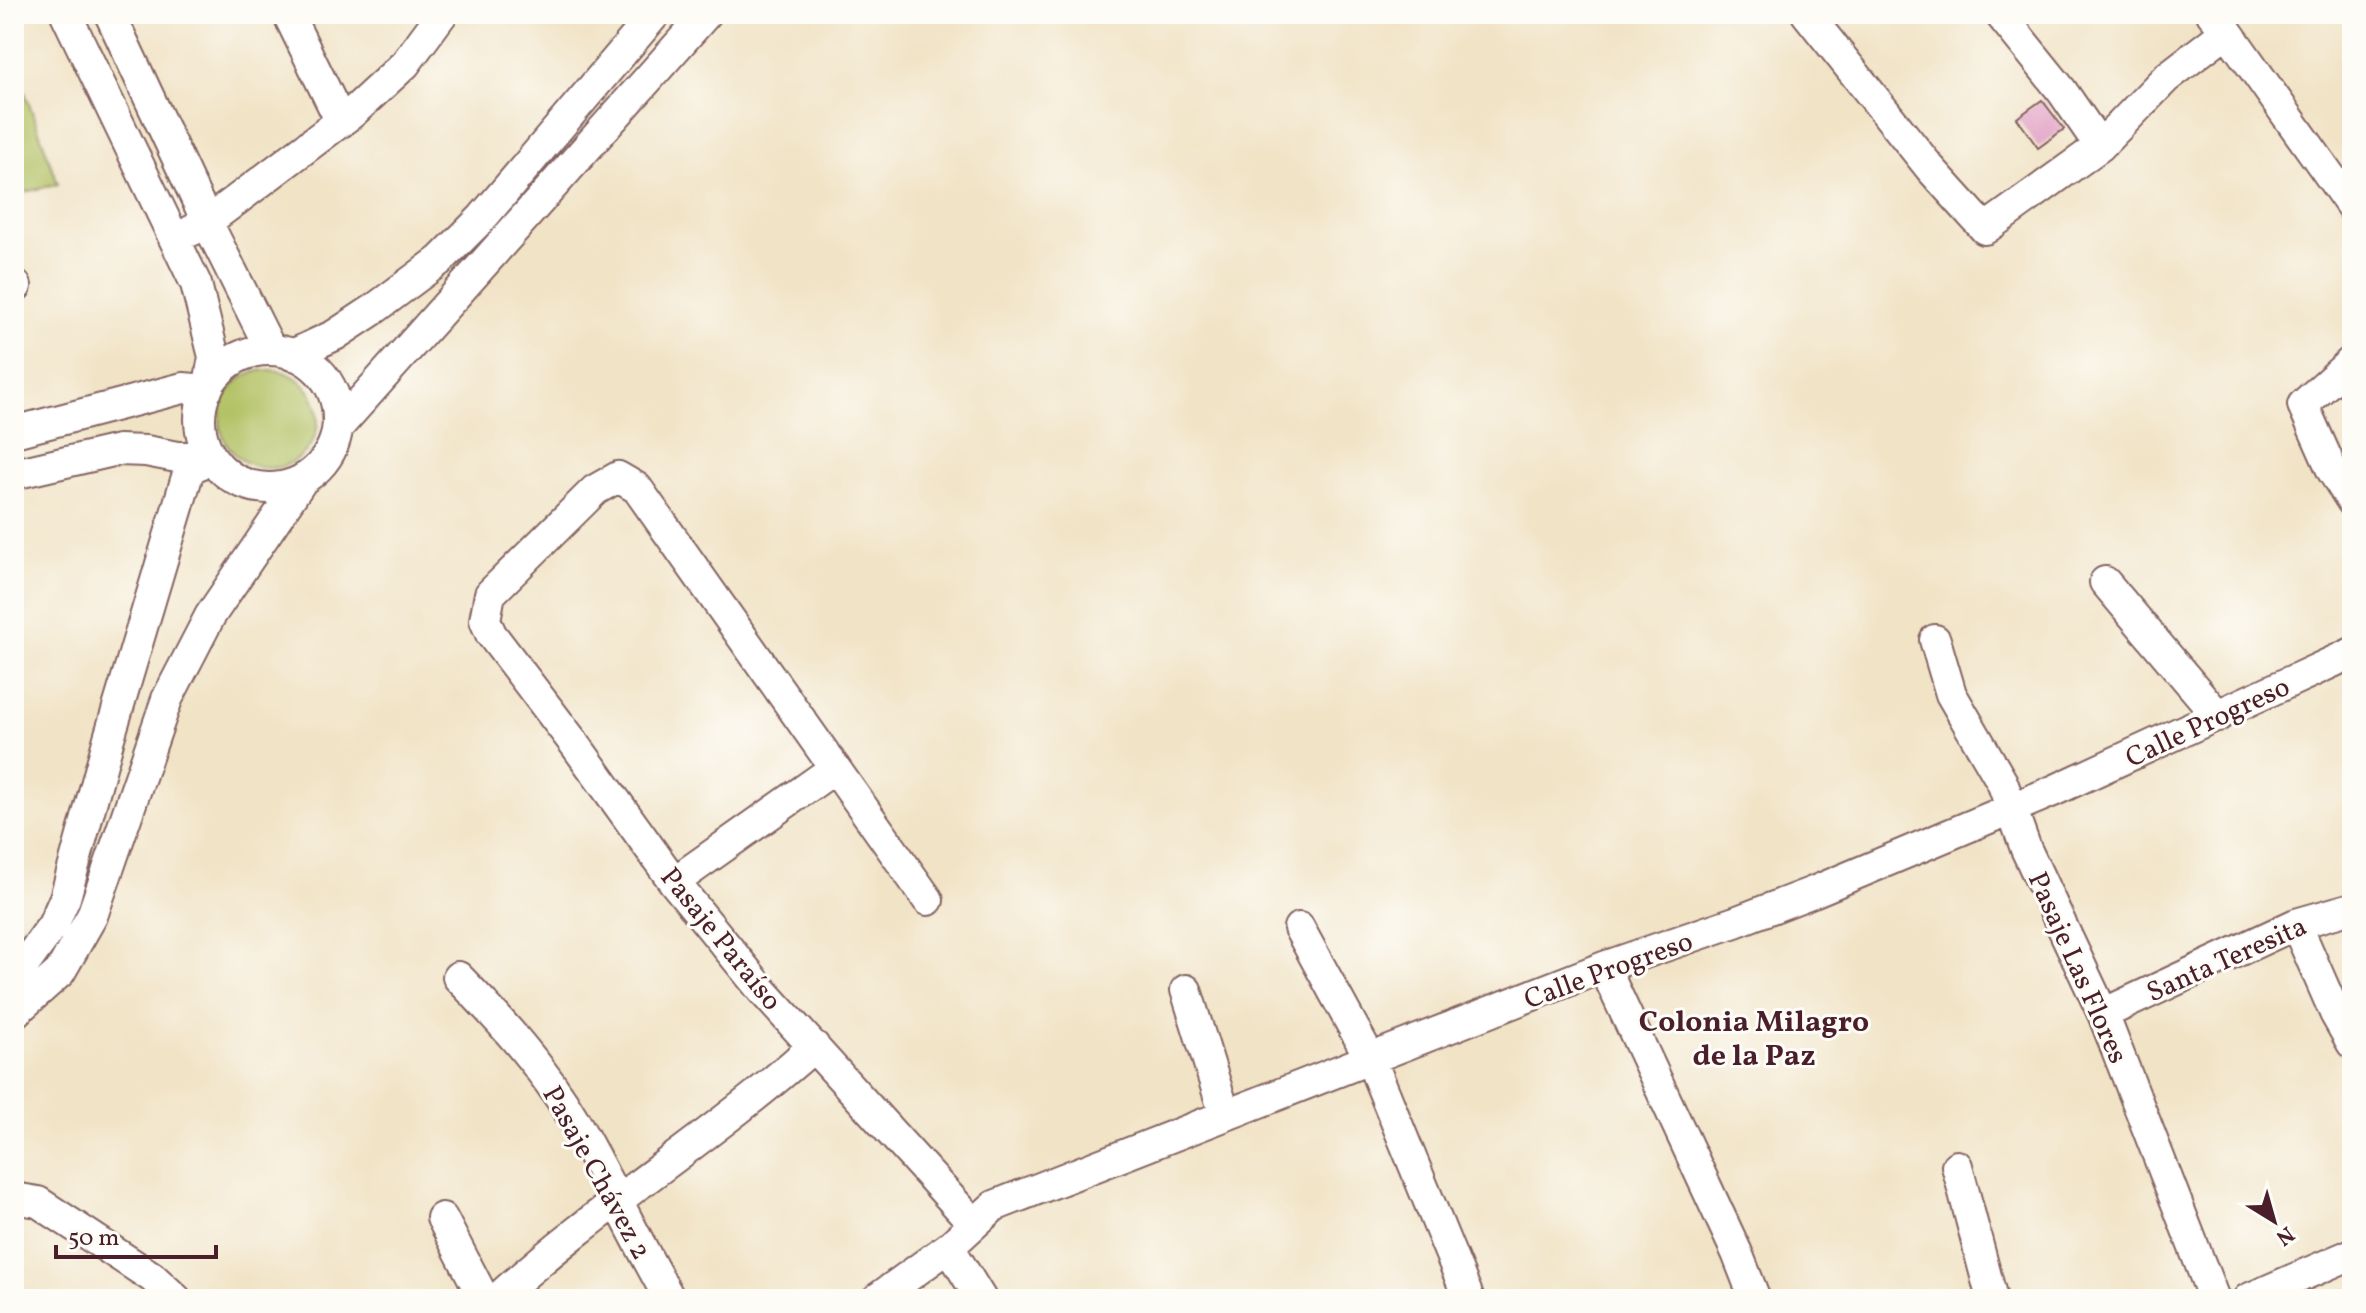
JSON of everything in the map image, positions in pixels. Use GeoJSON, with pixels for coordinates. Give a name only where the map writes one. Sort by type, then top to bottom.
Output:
{"type":"FeatureCollection","features":[{"type":"Feature","properties":{"kind":"street"},"geometry":{"type":"LineString","coordinates":[[66,14],[196,284],[214,357],[200,413],[200,428],[210,457],[231,478],[259,488],[289,485],[303,479]]}},
{"type":"Feature","properties":{"kind":"street"},"geometry":{"type":"LineString","coordinates":[[110,14],[207,222],[281,352],[315,368],[326,380],[335,403],[338,427]]}},
{"type":"Feature","properties":{"kind":"street"},"geometry":{"type":"LineString","coordinates":[[288,14],[341,122]]}},
{"type":"Feature","properties":{"kind":"street"},"geometry":{"type":"LineString","coordinates":[[175,240],[207,222],[341,122],[405,64],[442,14]]}},
{"type":"Feature","properties":{"kind":"street"},"geometry":{"type":"LineString","coordinates":[[14,1013],[60,972],[92,916],[167,699],[210,616],[303,479],[326,458],[338,427],[706,14]]}},
{"type":"Feature","properties":{"kind":"street"},"geometry":{"type":"LineString","coordinates":[[1807,14],[1930,168],[1985,229],[2100,146],[2219,22],[2352,207]]}},
{"type":"Feature","properties":{"kind":"street"},"geometry":{"type":"LineString","coordinates":[[2000,14],[2062,91],[2100,146]]}},
{"type":"Feature","properties":{"kind":"street"},"geometry":{"type":"LineString","coordinates":[[208,387],[218,373],[242,356],[281,352],[335,335],[440,260],[482,218],[644,18],[674,51]]}},
{"type":"Feature","properties":{"kind":"street"},"geometry":{"type":"LineString","coordinates":[[2352,361],[2303,405],[2332,470],[2352,501]]}},
{"type":"Feature","properties":{"kind":"street"},"geometry":{"type":"LineString","coordinates":[[14,432],[183,388],[208,387]]}},
{"type":"Feature","properties":{"kind":"street"},"geometry":{"type":"LineString","coordinates":[[14,474],[118,450],[177,457],[210,457]]}},
{"type":"Feature","properties":{"kind":"street"},"geometry":{"type":"LineString","coordinates":[[14,973],[24,965],[53,925],[65,898],[189,470],[210,457]]}},
{"type":"Feature","properties":{"kind":"street","name":"Pasaje Paraíso"},"geometry":{"type":"LineString","coordinates":[[835,768],[637,488],[618,477],[595,490],[490,594],[485,620],[491,634],[674,882],[762,990],[974,1224]]}},
{"type":"Feature","properties":{"kind":"street"},"geometry":{"type":"LineString","coordinates":[[2105,582],[2218,716]]}},
{"type":"Feature","properties":{"kind":"street","name":"Pasaje Las Flores"},"geometry":{"type":"LineString","coordinates":[[1935,640],[1951,694],[2002,782],[2026,849],[2103,1014],[2214,1299]]}},
{"type":"Feature","properties":{"kind":"street","name":"Calle Progreso"},"geometry":{"type":"LineString","coordinates":[[877,1299],[949,1247],[994,1206],[1604,967],[1748,917],[2012,809],[2352,653]]}},
{"type":"Feature","properties":{"kind":"street"},"geometry":{"type":"LineString","coordinates":[[109,738],[151,746]]}},
{"type":"Feature","properties":{"kind":"street"},"geometry":{"type":"LineString","coordinates":[[674,882],[835,768],[928,900]]}},
{"type":"Feature","properties":{"kind":"street","name":"Santa Teresita"},"geometry":{"type":"LineString","coordinates":[[2103,1014],[2296,924],[2352,908]]}},
{"type":"Feature","properties":{"kind":"street"},"geometry":{"type":"LineString","coordinates":[[2296,924],[2335,1013],[2352,1043]]}},
{"type":"Feature","properties":{"kind":"street"},"geometry":{"type":"LineString","coordinates":[[1299,928],[1370,1058],[1469,1299]]}},
{"type":"Feature","properties":{"kind":"street"},"geometry":{"type":"LineString","coordinates":[[1604,967],[1737,1253],[1755,1299]]}},
{"type":"Feature","properties":{"kind":"street","name":"Pasaje Chávez 2"},"geometry":{"type":"LineString","coordinates":[[458,977],[498,1017],[540,1069],[573,1118],[670,1299]]}},
{"type":"Feature","properties":{"kind":"street"},"geometry":{"type":"LineString","coordinates":[[1186,990],[1225,1115]]}},
{"type":"Feature","properties":{"kind":"street"},"geometry":{"type":"LineString","coordinates":[[497,1299],[616,1200],[721,1123],[814,1046]]}},
{"type":"Feature","properties":{"kind":"street"},"geometry":{"type":"LineString","coordinates":[[1957,1166],[1992,1299]]}},
{"type":"Feature","properties":{"kind":"street"},"geometry":{"type":"LineString","coordinates":[[26,1200],[152,1277],[176,1299]]}},
{"type":"Feature","properties":{"kind":"street"},"geometry":{"type":"LineString","coordinates":[[442,1218],[484,1299]]}},
{"type":"Feature","properties":{"kind":"street"},"geometry":{"type":"LineString","coordinates":[[949,1247],[981,1299]]}},
{"type":"Feature","properties":{"kind":"street"},"geometry":{"type":"LineString","coordinates":[[2248,1299],[2352,1254]]}},
{"type":"Feature","properties":{"kind":"green space"},"geometry":{"type":"Polygon","coordinates":[[[14,62],[58,184],[14,195],[14,62]]]}},
{"type":"Feature","properties":{"kind":"green space"},"geometry":{"type":"Polygon","coordinates":[[[269,370],[288,373],[304,384],[315,400],[318,419],[315,438],[304,454],[288,465],[269,468],[250,465],[234,454],[223,438],[220,419],[223,400],[234,384],[250,373],[269,370]]]}},
{"type":"Feature","properties":{"kind":"building"},"geometry":{"type":"Polygon","coordinates":[[[2042,100],[2064,129],[2038,148],[2017,118],[2042,100]]]}},
{"type":"Feature","properties":{"kind":"district","name":"Colonia Milagro de la Paz"},"geometry":{"type":"Point","coordinates":[1754,1038]}}]}
